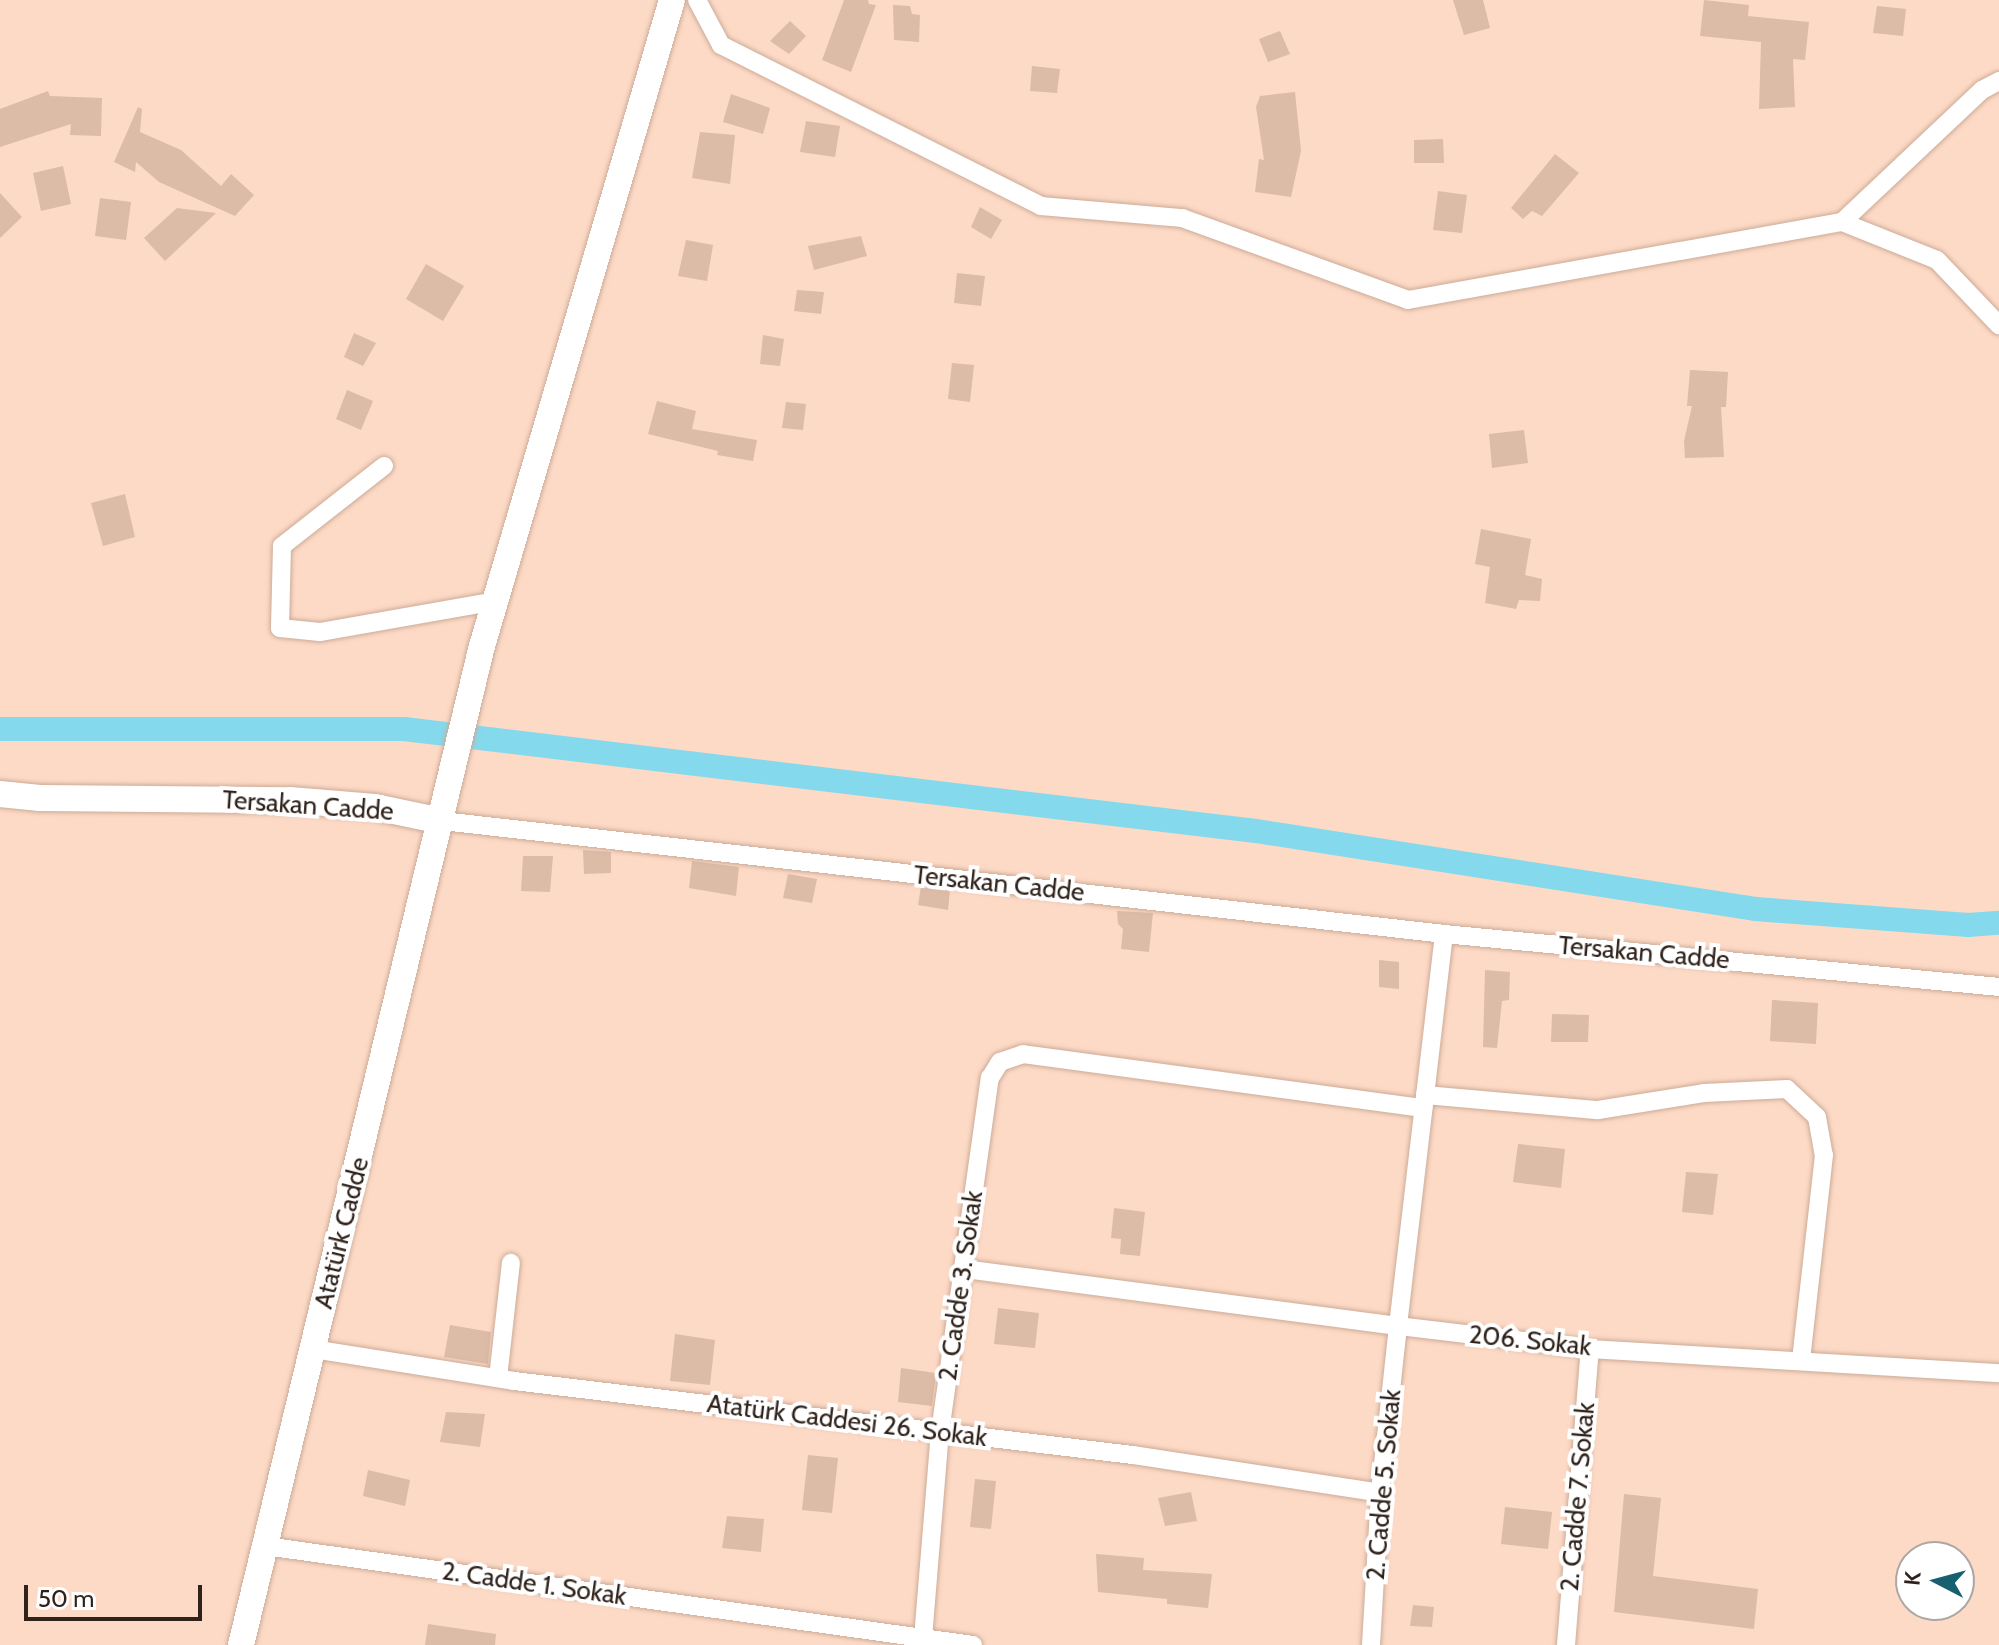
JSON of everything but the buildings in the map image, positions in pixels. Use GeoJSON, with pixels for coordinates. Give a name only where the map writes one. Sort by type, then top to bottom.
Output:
{"type":"FeatureCollection","features":[{"type":"Feature","properties":{"kind":"main road","name":"Atatürk Cadde"},"geometry":{"type":"LineString","coordinates":[[241,1645],[482,646],[672,0]]}},
{"type":"Feature","properties":{"kind":"main road","name":"Tersakan Cadde"},"geometry":{"type":"LineString","coordinates":[[0,794],[40,798],[290,800],[375,807],[442,821]]}},
{"type":"Feature","properties":{"kind":"street"},"geometry":{"type":"LineString","coordinates":[[697,0],[721,45],[1041,206],[1182,218],[1408,300],[1842,222],[1937,260],[1999,325]]}},
{"type":"Feature","properties":{"kind":"street"},"geometry":{"type":"LineString","coordinates":[[1842,222],[1982,90],[1999,81]]}},
{"type":"Feature","properties":{"kind":"street"},"geometry":{"type":"LineString","coordinates":[[384,466],[282,546],[280,628],[320,632],[495,601]]}},
{"type":"Feature","properties":{"kind":"street","name":"Tersakan Cadde"},"geometry":{"type":"LineString","coordinates":[[442,821],[1444,934],[1999,987]]}},
{"type":"Feature","properties":{"kind":"street"},"geometry":{"type":"LineString","coordinates":[[1398,1326],[1444,934]]}},
{"type":"Feature","properties":{"kind":"street","name":"2. Cadde 3. Sokak"},"geometry":{"type":"LineString","coordinates":[[923,1638],[940,1432],[990,1078],[1000,1062],[1023,1054],[1424,1102]]}},
{"type":"Feature","properties":{"kind":"street"},"geometry":{"type":"LineString","coordinates":[[1424,1102],[1598,1110],[1704,1093],[1787,1089],[1817,1117],[1824,1155],[1801,1361]]}},
{"type":"Feature","properties":{"kind":"street"},"geometry":{"type":"LineString","coordinates":[[498,1378],[511,1263]]}},
{"type":"Feature","properties":{"kind":"street","name":"206. Sokak"},"geometry":{"type":"LineString","coordinates":[[965,1269],[1590,1349],[1999,1373]]}},
{"type":"Feature","properties":{"kind":"street","name":"2. Cadde 5. Sokak"},"geometry":{"type":"LineString","coordinates":[[1371,1645],[1380,1493],[1398,1326]]}},
{"type":"Feature","properties":{"kind":"street","name":"Atatürk Caddesi 26. Sokak"},"geometry":{"type":"LineString","coordinates":[[313,1349],[498,1378],[1133,1455],[1380,1493]]}},
{"type":"Feature","properties":{"kind":"street","name":"2. Cadde 7. Sokak"},"geometry":{"type":"LineString","coordinates":[[1566,1645],[1590,1349]]}},
{"type":"Feature","properties":{"kind":"street","name":"2. Cadde 1. Sokak"},"geometry":{"type":"LineString","coordinates":[[265,1546],[973,1645]]}},
{"type":"Feature","properties":{"kind":"waterway"},"geometry":{"type":"LineString","coordinates":[[0,729],[404,729],[1256,831],[1755,909],[1968,925],[1999,923]]}}]}
